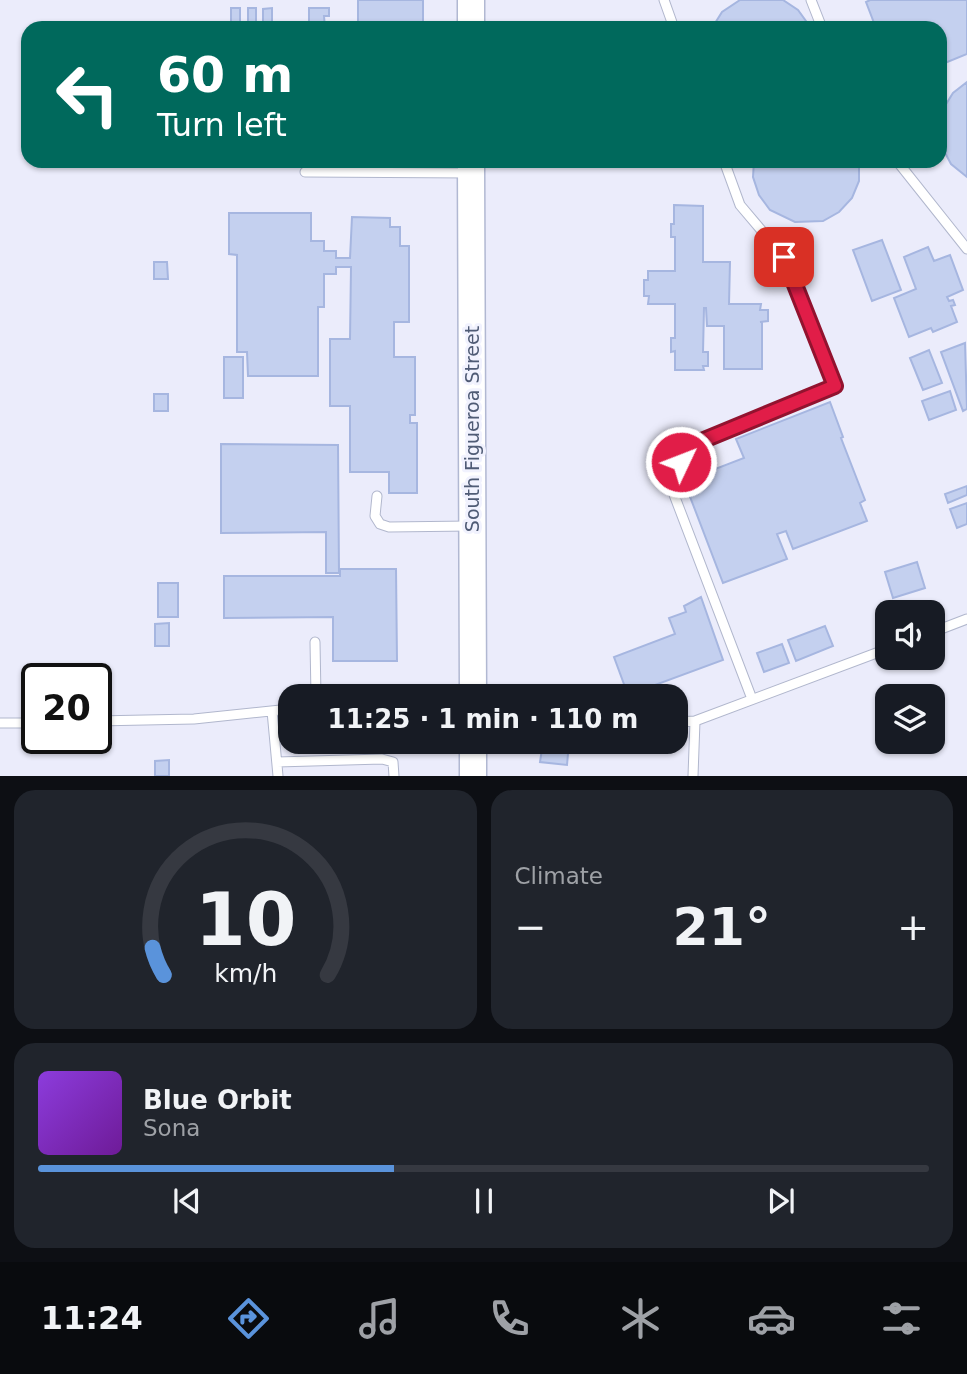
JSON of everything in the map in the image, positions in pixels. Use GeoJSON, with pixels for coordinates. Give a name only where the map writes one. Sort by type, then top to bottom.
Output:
{"type":"FeatureCollection","features":[{"type":"Feature","properties":{"kind":"main road"},"geometry":{"type":"LineString","coordinates":[[471,0],[471,21]]}},
{"type":"Feature","properties":{"kind":"main road","name":"South Figueroa Street"},"geometry":{"type":"LineString","coordinates":[[471,168],[472,684]]}},
{"type":"Feature","properties":{"kind":"main road"},"geometry":{"type":"LineString","coordinates":[[473,754],[473,775]]}},
{"type":"Feature","properties":{"kind":"lane"},"geometry":{"type":"LineString","coordinates":[[663,0],[671,21]]}},
{"type":"Feature","properties":{"kind":"lane"},"geometry":{"type":"LineString","coordinates":[[811,0],[819,21]]}},
{"type":"Feature","properties":{"kind":"lane"},"geometry":{"type":"LineString","coordinates":[[305,172],[438,168]]}},
{"type":"Feature","properties":{"kind":"lane"},"geometry":{"type":"LineString","coordinates":[[727,168],[740,205],[784,257],[835,386],[699,442],[681,462],[673,480],[673,492],[752,699]]}},
{"type":"Feature","properties":{"kind":"lane"},"geometry":{"type":"LineString","coordinates":[[903,168],[967,249]]}},
{"type":"Feature","properties":{"kind":"lane"},"geometry":{"type":"LineString","coordinates":[[377,496],[375,516],[380,524],[389,527],[472,526]]}},
{"type":"Feature","properties":{"kind":"lane"},"geometry":{"type":"LineString","coordinates":[[945,627],[967,619]]}},
{"type":"Feature","properties":{"kind":"lane"},"geometry":{"type":"LineString","coordinates":[[315,642],[316,684]]}},
{"type":"Feature","properties":{"kind":"lane"},"geometry":{"type":"LineString","coordinates":[[688,721],[875,653]]}},
{"type":"Feature","properties":{"kind":"lane"},"geometry":{"type":"LineString","coordinates":[[112,721],[194,719],[278,710]]}},
{"type":"Feature","properties":{"kind":"lane"},"geometry":{"type":"LineString","coordinates":[[272,711],[278,775]]}},
{"type":"Feature","properties":{"kind":"lane"},"geometry":{"type":"LineString","coordinates":[[693,775],[695,721]]}},
{"type":"Feature","properties":{"kind":"lane"},"geometry":{"type":"LineString","coordinates":[[0,723],[21,723]]}},
{"type":"Feature","properties":{"kind":"lane"},"geometry":{"type":"LineString","coordinates":[[277,762],[382,759],[393,762],[394,775]]}},
{"type":"Feature","properties":{"kind":"building"},"geometry":{"type":"Polygon","coordinates":[[[358,0],[423,0],[423,21],[358,21],[358,0]]]}},
{"type":"Feature","properties":{"kind":"building"},"geometry":{"type":"Polygon","coordinates":[[[740,0],[783,0],[798,10],[806,21],[716,21],[722,12],[740,0]]]}},
{"type":"Feature","properties":{"kind":"building"},"geometry":{"type":"Polygon","coordinates":[[[967,0],[967,54],[947,62],[947,21],[873,21],[866,2],[967,0]]]}},
{"type":"Feature","properties":{"kind":"building"},"geometry":{"type":"Polygon","coordinates":[[[231,8],[240,8],[240,21],[231,21],[231,8]]]}},
{"type":"Feature","properties":{"kind":"building"},"geometry":{"type":"Polygon","coordinates":[[[248,8],[256,8],[256,21],[248,21],[248,8]]]}},
{"type":"Feature","properties":{"kind":"building"},"geometry":{"type":"Polygon","coordinates":[[[272,8],[272,21],[263,21],[263,9],[272,8]]]}},
{"type":"Feature","properties":{"kind":"building"},"geometry":{"type":"Polygon","coordinates":[[[309,8],[329,8],[329,16],[324,16],[324,21],[309,21],[309,8]]]}},
{"type":"Feature","properties":{"kind":"building"},"geometry":{"type":"Polygon","coordinates":[[[967,82],[967,177],[951,164],[947,156],[947,103],[953,93],[967,82]]]}},
{"type":"Feature","properties":{"kind":"building"},"geometry":{"type":"Polygon","coordinates":[[[754,168],[859,168],[859,181],[852,198],[839,212],[823,221],[795,222],[770,210],[759,195],[753,177],[754,168]]]}},
{"type":"Feature","properties":{"kind":"building"},"geometry":{"type":"Polygon","coordinates":[[[674,205],[703,206],[703,262],[730,262],[729,304],[761,304],[760,310],[768,310],[768,321],[760,322],[762,369],[724,369],[724,326],[707,326],[704,308],[703,352],[708,352],[708,366],[703,366],[704,370],[675,370],[675,351],[671,352],[671,338],[675,338],[675,304],[648,304],[649,296],[644,296],[644,280],[648,280],[648,271],[675,271],[675,237],[671,237],[674,205]]]}},
{"type":"Feature","properties":{"kind":"building"},"geometry":{"type":"Polygon","coordinates":[[[229,213],[311,213],[311,241],[324,241],[324,251],[336,251],[336,258],[350,258],[352,217],[390,218],[390,227],[400,227],[400,246],[409,246],[409,322],[394,322],[394,357],[415,357],[415,415],[410,415],[410,423],[417,423],[417,493],[389,493],[389,472],[350,472],[350,406],[330,406],[330,339],[350,339],[351,267],[336,267],[336,274],[324,274],[324,307],[318,307],[318,376],[248,376],[247,352],[237,352],[237,255],[229,254],[229,213]]]}},
{"type":"Feature","properties":{"kind":"building"},"geometry":{"type":"Polygon","coordinates":[[[882,240],[901,290],[872,301],[853,250],[882,240]]]}},
{"type":"Feature","properties":{"kind":"building"},"geometry":{"type":"Polygon","coordinates":[[[928,247],[934,261],[950,255],[963,290],[947,297],[949,301],[953,300],[955,305],[951,306],[957,322],[933,332],[931,328],[909,337],[894,298],[916,289],[904,257],[928,247]]]}},
{"type":"Feature","properties":{"kind":"building"},"geometry":{"type":"Polygon","coordinates":[[[154,262],[167,262],[168,279],[154,279],[154,262]]]}},
{"type":"Feature","properties":{"kind":"building"},"geometry":{"type":"Polygon","coordinates":[[[965,343],[967,409],[963,411],[941,352],[965,343]]]}},
{"type":"Feature","properties":{"kind":"building"},"geometry":{"type":"Polygon","coordinates":[[[929,350],[942,383],[923,390],[910,358],[929,350]]]}},
{"type":"Feature","properties":{"kind":"building"},"geometry":{"type":"Polygon","coordinates":[[[224,357],[243,357],[243,398],[224,398],[224,357]]]}},
{"type":"Feature","properties":{"kind":"building"},"geometry":{"type":"Polygon","coordinates":[[[950,391],[956,410],[929,420],[922,401],[950,391]]]}},
{"type":"Feature","properties":{"kind":"building"},"geometry":{"type":"Polygon","coordinates":[[[154,394],[168,394],[168,411],[154,411],[154,394]]]}},
{"type":"Feature","properties":{"kind":"building"},"geometry":{"type":"Polygon","coordinates":[[[830,402],[865,500],[860,503],[867,521],[793,549],[786,531],[777,534],[787,559],[723,583],[684,481],[744,458],[736,439],[830,402]]]}},
{"type":"Feature","properties":{"kind":"building"},"geometry":{"type":"Polygon","coordinates":[[[221,444],[338,445],[339,573],[326,573],[326,532],[221,533],[221,444]]]}},
{"type":"Feature","properties":{"kind":"building"},"geometry":{"type":"Polygon","coordinates":[[[967,486],[967,495],[948,503],[945,494],[967,486]]]}},
{"type":"Feature","properties":{"kind":"building"},"geometry":{"type":"Polygon","coordinates":[[[967,503],[967,524],[957,528],[950,509],[967,503]]]}},
{"type":"Feature","properties":{"kind":"building"},"geometry":{"type":"Polygon","coordinates":[[[917,562],[925,588],[893,598],[885,572],[917,562]]]}},
{"type":"Feature","properties":{"kind":"building"},"geometry":{"type":"Polygon","coordinates":[[[340,569],[396,569],[397,661],[333,661],[333,617],[224,618],[224,576],[340,576],[340,569]]]}},
{"type":"Feature","properties":{"kind":"building"},"geometry":{"type":"Polygon","coordinates":[[[158,583],[178,583],[178,617],[158,617],[158,583]]]}},
{"type":"Feature","properties":{"kind":"building"},"geometry":{"type":"Polygon","coordinates":[[[701,597],[723,660],[658,684],[624,684],[614,657],[675,634],[669,618],[686,612],[684,606],[701,597]]]}},
{"type":"Feature","properties":{"kind":"building"},"geometry":{"type":"Polygon","coordinates":[[[169,623],[169,646],[155,646],[155,624],[169,623]]]}},
{"type":"Feature","properties":{"kind":"building"},"geometry":{"type":"Polygon","coordinates":[[[825,626],[833,646],[796,661],[788,640],[825,626]]]}},
{"type":"Feature","properties":{"kind":"building"},"geometry":{"type":"Polygon","coordinates":[[[782,644],[789,663],[764,672],[757,653],[782,644]]]}},
{"type":"Feature","properties":{"kind":"building"},"geometry":{"type":"Polygon","coordinates":[[[541,754],[568,754],[567,765],[540,762],[541,754]]]}},
{"type":"Feature","properties":{"kind":"building"},"geometry":{"type":"Polygon","coordinates":[[[169,760],[169,776],[155,776],[155,761],[169,760]]]}},
{"type":"Feature","properties":{"kind":"route"},"geometry":{"type":"LineString","coordinates":[[681,462],[699,442],[835,386],[784,257]]}}]}
